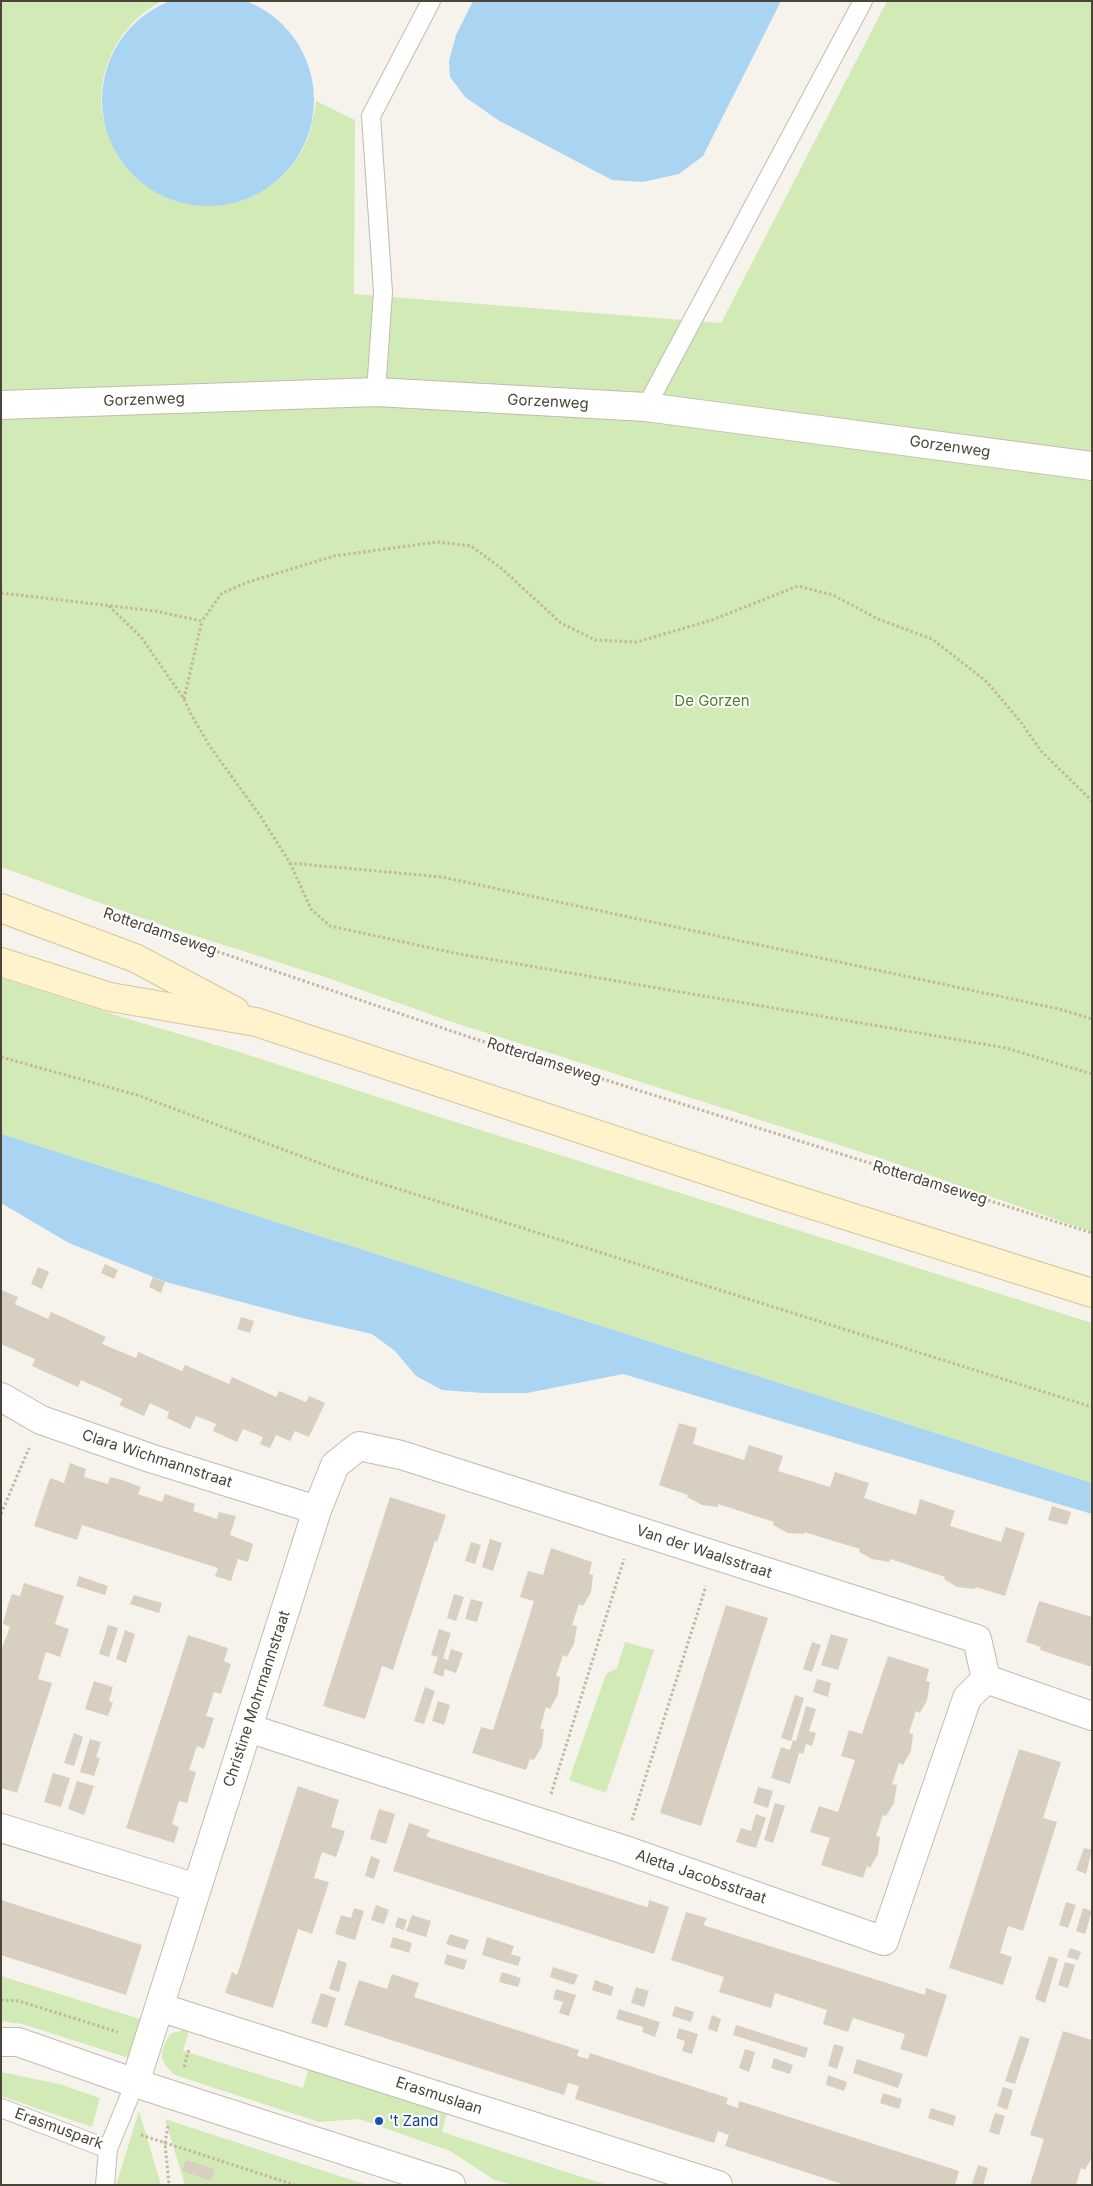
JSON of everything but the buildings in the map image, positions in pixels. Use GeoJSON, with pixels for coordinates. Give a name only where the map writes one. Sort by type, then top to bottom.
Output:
{"type":"FeatureCollection","features":[{"type":"Feature","properties":{"kind":"main road","name":"Rotterdamseweg"},"geometry":{"type":"LineString","coordinates":[[1,908],[136,958],[256,1022]]}},
{"type":"Feature","properties":{"kind":"main road","name":"Rotterdamseweg"},"geometry":{"type":"LineString","coordinates":[[1,962],[110,997],[256,1022],[775,1192],[1092,1293]]}},
{"type":"Feature","properties":{"kind":"street","name":"Gorzenweg"},"geometry":{"type":"LineString","coordinates":[[1,405],[376,392],[646,407],[1092,466]]}},
{"type":"Feature","properties":{"kind":"street","name":"Clara Wichmannstraat"},"geometry":{"type":"LineString","coordinates":[[1,1396],[41,1420],[150,1458],[317,1510]]}},
{"type":"Feature","properties":{"kind":"street","name":"Van der Waalsstraat"},"geometry":{"type":"LineString","coordinates":[[317,1510],[336,1465],[359,1446],[401,1455],[977,1639],[986,1679]]}},
{"type":"Feature","properties":{"kind":"street","name":"Christine Mohrmannstraat"},"geometry":{"type":"LineString","coordinates":[[134,2083],[317,1510]]}},
{"type":"Feature","properties":{"kind":"street","name":"Aletta Jacobsstraat"},"geometry":{"type":"LineString","coordinates":[[248,1728],[622,1850],[884,1941],[967,1698],[986,1679]]}},
{"type":"Feature","properties":{"kind":"street"},"geometry":{"type":"LineString","coordinates":[[986,1679],[1092,1716]]}},
{"type":"Feature","properties":{"kind":"street"},"geometry":{"type":"LineString","coordinates":[[1,1828],[197,1888]]}},
{"type":"Feature","properties":{"kind":"street","name":"Erasmuslaan"},"geometry":{"type":"LineString","coordinates":[[159,2008],[718,2185]]}},
{"type":"Feature","properties":{"kind":"street"},"geometry":{"type":"LineString","coordinates":[[1,2042],[18,2042],[134,2083],[451,2185]]}},
{"type":"Feature","properties":{"kind":"lane"},"geometry":{"type":"LineString","coordinates":[[376,392],[383,292],[371,116],[431,1]]}},
{"type":"Feature","properties":{"kind":"lane"},"geometry":{"type":"LineString","coordinates":[[646,407],[863,1]]}},
{"type":"Feature","properties":{"kind":"lane","name":"Erasmuspark"},"geometry":{"type":"LineString","coordinates":[[1,2108],[108,2149],[134,2083]]}},
{"type":"Feature","properties":{"kind":"lane"},"geometry":{"type":"LineString","coordinates":[[105,2185],[108,2149]]}},
{"type":"Feature","properties":{"kind":"path"},"geometry":{"type":"LineString","coordinates":[[184,698],[202,621],[222,593],[334,556],[437,542],[470,546],[500,568],[561,623],[595,640],[637,642],[712,620],[798,586],[833,595],[878,619],[932,639],[986,681],[1020,721],[1041,751],[1092,801]]}},
{"type":"Feature","properties":{"kind":"path"},"geometry":{"type":"LineString","coordinates":[[1,593],[156,610],[202,621]]}},
{"type":"Feature","properties":{"kind":"path"},"geometry":{"type":"LineString","coordinates":[[108,606],[140,637],[184,698],[191,714],[210,745],[260,816],[290,863],[311,909],[330,926],[454,953],[1006,1048],[1092,1074]]}},
{"type":"Feature","properties":{"kind":"path"},"geometry":{"type":"LineString","coordinates":[[290,863],[442,877],[1059,1009],[1092,1018]]}},
{"type":"Feature","properties":{"kind":"path","name":"Rotterdamseweg"},"geometry":{"type":"LineString","coordinates":[[145,927],[466,1036],[1092,1234]]}},
{"type":"Feature","properties":{"kind":"path"},"geometry":{"type":"LineString","coordinates":[[1,1057],[137,1095],[338,1170],[1092,1407]]}},
{"type":"Feature","properties":{"kind":"path"},"geometry":{"type":"LineString","coordinates":[[1,1514],[41,1420]]}},
{"type":"Feature","properties":{"kind":"path"},"geometry":{"type":"LineString","coordinates":[[542,1824],[633,1529]]}},
{"type":"Feature","properties":{"kind":"path"},"geometry":{"type":"LineString","coordinates":[[622,1850],[716,1556]]}},
{"type":"Feature","properties":{"kind":"path"},"geometry":{"type":"LineString","coordinates":[[1,2000],[20,2001],[148,2042]]}},
{"type":"Feature","properties":{"kind":"path"},"geometry":{"type":"LineString","coordinates":[[117,2127],[295,2185]]}},
{"type":"Feature","properties":{"kind":"green space","name":"De Gorzen"},"geometry":{"type":"Polygon","coordinates":[[[1,1],[162,1],[142,14],[119,40],[105,72],[101,99],[105,125],[118,156],[139,180],[165,196],[194,204],[224,204],[254,195],[280,178],[301,152],[313,121],[316,101],[355,120],[354,294],[721,323],[887,1],[1092,1],[1092,1232],[883,1159],[452,1022],[322,976],[170,928],[1,867],[1,1]]]}},
{"type":"Feature","properties":{"kind":"green space"},"geometry":{"type":"Polygon","coordinates":[[[1,978],[1092,1323],[1092,1483],[1,1134],[1,978]]]}},
{"type":"Feature","properties":{"kind":"green space"},"geometry":{"type":"Polygon","coordinates":[[[625,1642],[654,1650],[606,1793],[569,1780],[606,1674],[617,1668],[625,1642]]]}},
{"type":"Feature","properties":{"kind":"green space"},"geometry":{"type":"Polygon","coordinates":[[[1,1976],[153,2023],[132,2059],[22,2024],[1,2021],[1,1976]]]}},
{"type":"Feature","properties":{"kind":"green space"},"geometry":{"type":"Polygon","coordinates":[[[190,2028],[183,2051],[303,2088],[309,2067],[448,2110],[442,2132],[607,2185],[511,2185],[493,2179],[450,2151],[359,2119],[319,2122],[175,2075],[169,2070],[163,2060],[162,2051],[170,2034],[190,2028]]]}},
{"type":"Feature","properties":{"kind":"green space"},"geometry":{"type":"Polygon","coordinates":[[[1,2072],[59,2084],[100,2098],[92,2127],[1,2096],[1,2072]]]}},
{"type":"Feature","properties":{"kind":"green space"},"geometry":{"type":"Polygon","coordinates":[[[139,2111],[161,2185],[116,2185],[139,2111]]]}},
{"type":"Feature","properties":{"kind":"green space"},"geometry":{"type":"Polygon","coordinates":[[[165,2119],[367,2185],[185,2185],[165,2119]]]}},
{"type":"Feature","properties":{"kind":"water"},"geometry":{"type":"Polygon","coordinates":[[[198,-6],[218,-6],[239,-2],[258,6],[283,25],[296,41],[306,59],[312,79],[314,100],[312,121],[306,141],[296,159],[283,175],[258,194],[239,202],[218,206],[198,206],[177,202],[158,194],[141,182],[126,167],[114,150],[106,131],[102,110],[102,90],[106,69],[114,50],[126,33],[141,18],[158,6],[177,-2],[198,-6]]]}},
{"type":"Feature","properties":{"kind":"water"},"geometry":{"type":"Polygon","coordinates":[[[473,1],[781,1],[703,156],[679,174],[643,182],[612,180],[498,120],[465,97],[450,77],[449,61],[456,35],[473,1]]]}},
{"type":"Feature","properties":{"kind":"water"},"geometry":{"type":"Polygon","coordinates":[[[1,1134],[1092,1483],[1092,1514],[623,1374],[527,1393],[484,1393],[442,1390],[416,1376],[395,1351],[372,1334],[302,1318],[166,1282],[69,1243],[1,1203],[1,1134]]]}},
{"type":"Feature","properties":{"kind":"place","name":"'t Zand"},"geometry":{"type":"Point","coordinates":[379,2121]}}]}
